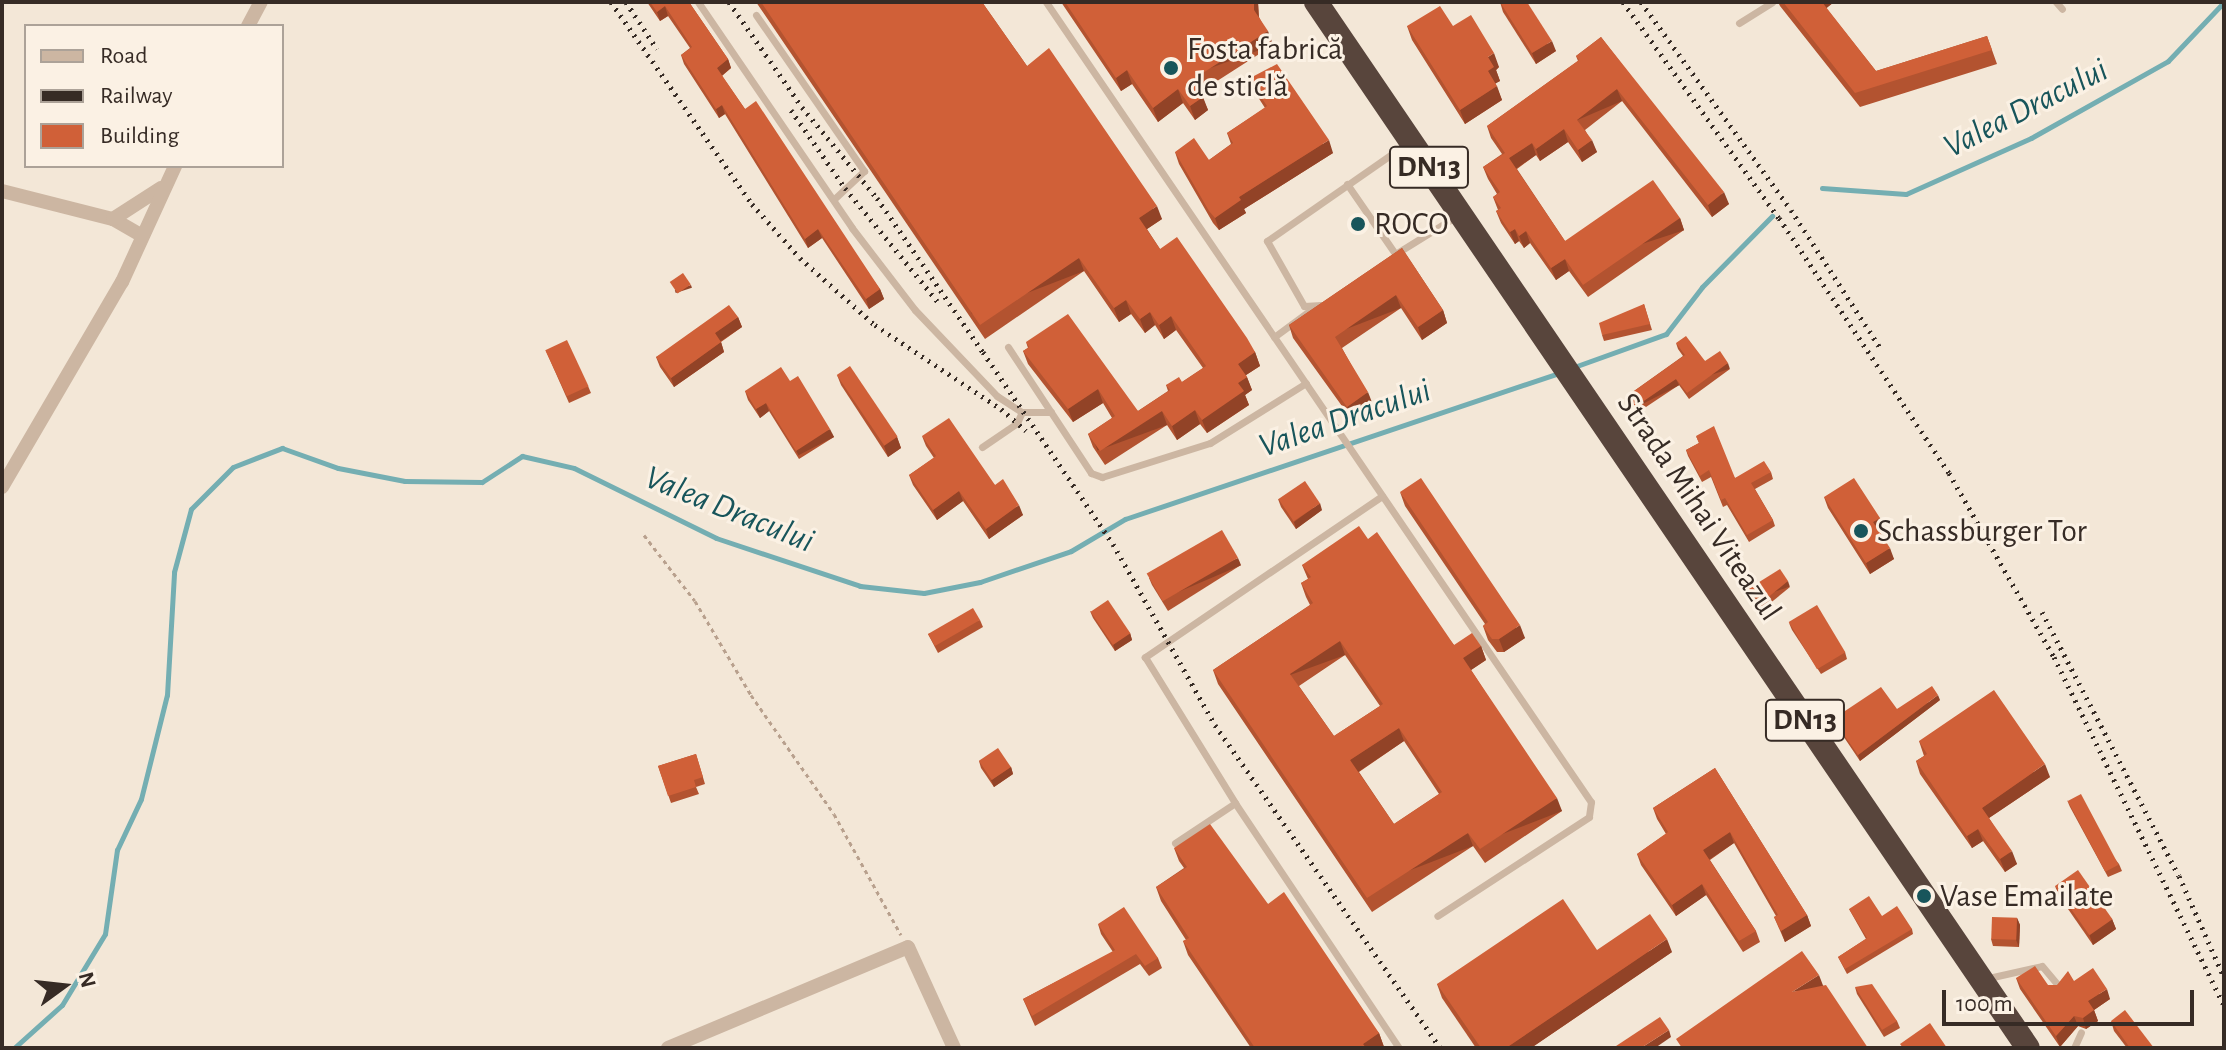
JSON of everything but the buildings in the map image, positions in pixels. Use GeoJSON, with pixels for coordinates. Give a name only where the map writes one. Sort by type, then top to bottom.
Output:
{"type":"FeatureCollection","features":[{"type":"Feature","properties":{"kind":"highway","name":"Strada Mihai Viteazul"},"geometry":{"type":"LineString","coordinates":[[1316,2],[2028,1048]]}},
{"type":"Feature","properties":{"kind":"street"},"geometry":{"type":"LineString","coordinates":[[249,24],[261,2]]}},
{"type":"Feature","properties":{"kind":"street"},"geometry":{"type":"LineString","coordinates":[[2,487],[122,282],[174,168]]}},
{"type":"Feature","properties":{"kind":"street"},"geometry":{"type":"LineString","coordinates":[[113,219],[165,185]]}},
{"type":"Feature","properties":{"kind":"street"},"geometry":{"type":"LineString","coordinates":[[2,191],[113,219],[142,236]]}},
{"type":"Feature","properties":{"kind":"street"},"geometry":{"type":"LineString","coordinates":[[668,1048],[908,947],[954,1048]]}},
{"type":"Feature","properties":{"kind":"lane"},"geometry":{"type":"LineString","coordinates":[[698,2],[833,200],[953,353],[997,396],[1022,412],[1051,412]]}},
{"type":"Feature","properties":{"kind":"lane"},"geometry":{"type":"LineString","coordinates":[[1046,2],[1593,811],[1437,916]]}},
{"type":"Feature","properties":{"kind":"lane"},"geometry":{"type":"LineString","coordinates":[[1739,23],[1772,2]]}},
{"type":"Feature","properties":{"kind":"lane"},"geometry":{"type":"LineString","coordinates":[[2056,2],[2062,9]]}},
{"type":"Feature","properties":{"kind":"lane"},"geometry":{"type":"LineString","coordinates":[[756,15],[864,171],[833,200]]}},
{"type":"Feature","properties":{"kind":"lane"},"geometry":{"type":"LineString","coordinates":[[1312,309],[1304,306],[1267,241],[1411,141]]}},
{"type":"Feature","properties":{"kind":"lane"},"geometry":{"type":"LineString","coordinates":[[1347,184],[1396,255]]}},
{"type":"Feature","properties":{"kind":"lane"},"geometry":{"type":"LineString","coordinates":[[1383,263],[1460,214]]}},
{"type":"Feature","properties":{"kind":"lane"},"geometry":{"type":"LineString","coordinates":[[1274,337],[1331,298]]}},
{"type":"Feature","properties":{"kind":"lane"},"geometry":{"type":"LineString","coordinates":[[1008,347],[1091,473],[1111,478],[1210,443],[1306,383]]}},
{"type":"Feature","properties":{"kind":"lane"},"geometry":{"type":"LineString","coordinates":[[982,447],[1017,423],[1022,412]]}},
{"type":"Feature","properties":{"kind":"lane"},"geometry":{"type":"LineString","coordinates":[[1382,496],[1148,651],[1147,664],[1235,803],[1399,1048]]}},
{"type":"Feature","properties":{"kind":"lane"},"geometry":{"type":"LineString","coordinates":[[1175,843],[1235,803]]}},
{"type":"Feature","properties":{"kind":"lane"},"geometry":{"type":"LineString","coordinates":[[1981,980],[2042,966],[2061,989]]}},
{"type":"Feature","properties":{"kind":"lane"},"geometry":{"type":"LineString","coordinates":[[2074,1048],[2081,1032]]}},
{"type":"Feature","properties":{"kind":"path"},"geometry":{"type":"LineString","coordinates":[[644,535],[695,601],[751,695],[834,814],[908,947]]}},
{"type":"Feature","properties":{"kind":"waterway","name":"Valea Dracului"},"geometry":{"type":"LineString","coordinates":[[1822,188],[1906,194],[2031,138],[2168,61],[2224,2]]}},
{"type":"Feature","properties":{"kind":"waterway","name":"Valea Dracului"},"geometry":{"type":"LineString","coordinates":[[1574,367],[1666,334],[1702,287],[1772,216]]}},
{"type":"Feature","properties":{"kind":"waterway","name":"Valea Dracului"},"geometry":{"type":"LineString","coordinates":[[14,1048],[62,1005],[105,934],[117,850],[141,799],[167,695],[174,572],[191,509],[233,467],[282,448],[338,468],[405,481],[482,482],[522,456],[574,468],[716,538],[860,586],[924,593],[980,582],[1071,551],[1125,519],[1561,372]]}},
{"type":"Feature","properties":{"kind":"railway"},"geometry":{"type":"LineString","coordinates":[[611,2],[752,204],[800,258],[875,325],[1001,409],[1026,431]]}},
{"type":"Feature","properties":{"kind":"railway"},"geometry":{"type":"LineString","coordinates":[[626,2],[657,49]]}},
{"type":"Feature","properties":{"kind":"railway"},"geometry":{"type":"LineString","coordinates":[[729,2],[802,107],[877,198],[983,352],[1113,544],[1215,725],[1440,1048]]}},
{"type":"Feature","properties":{"kind":"railway"},"geometry":{"type":"LineString","coordinates":[[1623,2],[1779,218],[1949,473],[2054,657],[2224,1006]]}},
{"type":"Feature","properties":{"kind":"railway"},"geometry":{"type":"LineString","coordinates":[[1641,2],[1791,210],[1881,349]]}},
{"type":"Feature","properties":{"kind":"railway"},"geometry":{"type":"LineString","coordinates":[[791,110],[845,188],[937,301]]}},
{"type":"Feature","properties":{"kind":"railway"},"geometry":{"type":"LineString","coordinates":[[2042,612],[2179,876],[2224,977]]}},
{"type":"Feature","properties":{"kind":"place","name":"Fosta fabrică de sticlă"},"geometry":{"type":"Point","coordinates":[1171,68]}},
{"type":"Feature","properties":{"kind":"place","name":"ROCO"},"geometry":{"type":"Point","coordinates":[1358,224]}},
{"type":"Feature","properties":{"kind":"place","name":"Schassburger Tor"},"geometry":{"type":"Point","coordinates":[1861,531]}},
{"type":"Feature","properties":{"kind":"place","name":"Vase Emailate"},"geometry":{"type":"Point","coordinates":[1924,896]}}]}
